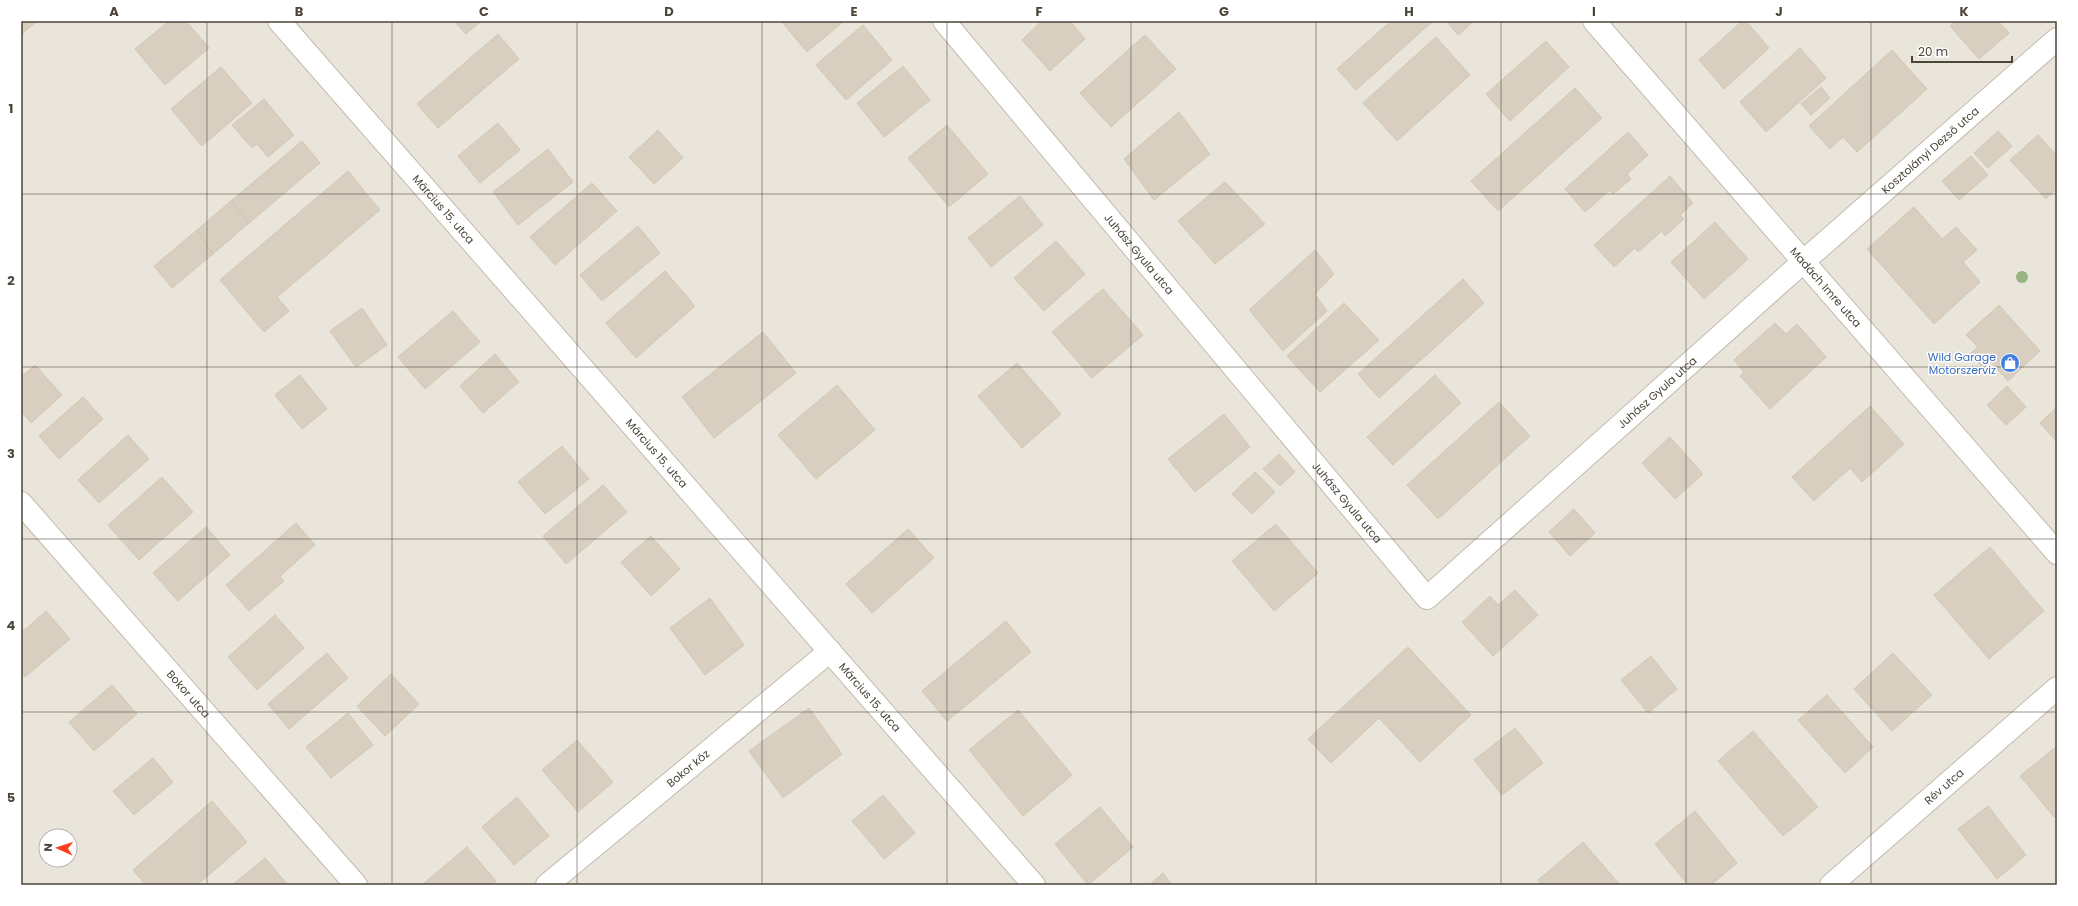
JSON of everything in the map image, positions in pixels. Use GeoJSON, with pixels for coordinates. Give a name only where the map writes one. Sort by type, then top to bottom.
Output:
{"type":"FeatureCollection","features":[{"type":"Feature","properties":{"kind":"street","name":"Március 15. utca"},"geometry":{"type":"LineString","coordinates":[[279,21],[1034,885]]}},
{"type":"Feature","properties":{"kind":"street","name":"Juhász Gyula utca"},"geometry":{"type":"LineString","coordinates":[[944,21],[1427,598],[1803,262]]}},
{"type":"Feature","properties":{"kind":"street","name":"Madách Imre utca"},"geometry":{"type":"LineString","coordinates":[[1594,21],[2057,553]]}},
{"type":"Feature","properties":{"kind":"street","name":"Kosztolányi Dezső utca"},"geometry":{"type":"LineString","coordinates":[[1803,262],[2057,40]]}},
{"type":"Feature","properties":{"kind":"street","name":"Bokor utca"},"geometry":{"type":"LineString","coordinates":[[21,503],[356,885]]}},
{"type":"Feature","properties":{"kind":"street","name":"Bokor köz"},"geometry":{"type":"LineString","coordinates":[[547,885],[830,651]]}},
{"type":"Feature","properties":{"kind":"street","name":"Rév utca"},"geometry":{"type":"LineString","coordinates":[[1831,885],[2057,688]]}},
{"type":"Feature","properties":{"kind":"shaded area"},"geometry":{"type":"Polygon","coordinates":[[[21,21],[2057,21],[2057,885],[21,885],[21,21]]]}},
{"type":"Feature","properties":{"kind":"building"},"geometry":{"type":"Polygon","coordinates":[[[21,21],[37,21],[21,35],[21,21]]]}},
{"type":"Feature","properties":{"kind":"building"},"geometry":{"type":"Polygon","coordinates":[[[169,21],[186,21],[209,48],[165,85],[135,49],[169,21]]]}},
{"type":"Feature","properties":{"kind":"building"},"geometry":{"type":"Polygon","coordinates":[[[454,21],[481,21],[466,34],[454,21]]]}},
{"type":"Feature","properties":{"kind":"building"},"geometry":{"type":"Polygon","coordinates":[[[781,21],[844,21],[807,52],[781,21]]]}},
{"type":"Feature","properties":{"kind":"building"},"geometry":{"type":"Polygon","coordinates":[[[1042,21],[1070,21],[1085,39],[1050,71],[1022,40],[1042,21]]]}},
{"type":"Feature","properties":{"kind":"building"},"geometry":{"type":"Polygon","coordinates":[[[1391,21],[1433,21],[1356,90],[1337,69],[1391,21]]]}},
{"type":"Feature","properties":{"kind":"building"},"geometry":{"type":"Polygon","coordinates":[[[1446,21],[1474,21],[1458,35],[1446,21]]]}},
{"type":"Feature","properties":{"kind":"building"},"geometry":{"type":"Polygon","coordinates":[[[1742,21],[1746,21],[1769,48],[1724,89],[1699,60],[1742,21]]]}},
{"type":"Feature","properties":{"kind":"building"},"geometry":{"type":"Polygon","coordinates":[[[1956,21],[1998,21],[2009,33],[1979,59],[1950,26],[1956,21]]]}},
{"type":"Feature","properties":{"kind":"building"},"geometry":{"type":"Polygon","coordinates":[[[863,25],[892,60],[846,100],[816,65],[863,25]]]}},
{"type":"Feature","properties":{"kind":"building"},"geometry":{"type":"Polygon","coordinates":[[[498,34],[519,59],[438,128],[417,104],[498,34]]]}},
{"type":"Feature","properties":{"kind":"building"},"geometry":{"type":"Polygon","coordinates":[[[1145,35],[1176,69],[1111,127],[1080,93],[1145,35]]]}},
{"type":"Feature","properties":{"kind":"building"},"geometry":{"type":"Polygon","coordinates":[[[1436,37],[1470,75],[1397,141],[1363,103],[1436,37]]]}},
{"type":"Feature","properties":{"kind":"building"},"geometry":{"type":"Polygon","coordinates":[[[1546,41],[1569,67],[1510,121],[1486,94],[1546,41]]]}},
{"type":"Feature","properties":{"kind":"building"},"geometry":{"type":"Polygon","coordinates":[[[1800,48],[1826,78],[1766,132],[1740,102],[1800,48]]]}},
{"type":"Feature","properties":{"kind":"building"},"geometry":{"type":"Polygon","coordinates":[[[1892,50],[1927,89],[1857,152],[1843,137],[1830,149],[1809,126],[1892,50]]]}},
{"type":"Feature","properties":{"kind":"building"},"geometry":{"type":"Polygon","coordinates":[[[903,66],[930,100],[884,137],[857,103],[903,66]]]}},
{"type":"Feature","properties":{"kind":"building"},"geometry":{"type":"Polygon","coordinates":[[[221,67],[252,103],[202,146],[171,109],[221,67]]]}},
{"type":"Feature","properties":{"kind":"building"},"geometry":{"type":"Polygon","coordinates":[[[1821,87],[1830,98],[1811,115],[1801,104],[1821,87]]]}},
{"type":"Feature","properties":{"kind":"building"},"geometry":{"type":"Polygon","coordinates":[[[1575,88],[1602,118],[1498,211],[1471,181],[1575,88]]]}},
{"type":"Feature","properties":{"kind":"building"},"geometry":{"type":"Polygon","coordinates":[[[264,99],[294,135],[268,157],[257,144],[252,148],[232,125],[264,99]]]}},
{"type":"Feature","properties":{"kind":"building"},"geometry":{"type":"Polygon","coordinates":[[[1179,112],[1210,154],[1154,200],[1124,159],[1179,112]]]}},
{"type":"Feature","properties":{"kind":"building"},"geometry":{"type":"Polygon","coordinates":[[[498,123],[520,150],[480,183],[458,156],[498,123]]]}},
{"type":"Feature","properties":{"kind":"building"},"geometry":{"type":"Polygon","coordinates":[[[947,125],[988,174],[949,207],[908,158],[947,125]]]}},
{"type":"Feature","properties":{"kind":"building"},"geometry":{"type":"Polygon","coordinates":[[[658,130],[683,158],[654,184],[629,157],[658,130]]]}},
{"type":"Feature","properties":{"kind":"building"},"geometry":{"type":"Polygon","coordinates":[[[1998,131],[2012,146],[1988,168],[1974,153],[1998,131]]]}},
{"type":"Feature","properties":{"kind":"building"},"geometry":{"type":"Polygon","coordinates":[[[1628,132],[1648,155],[1627,174],[1631,179],[1613,194],[1610,190],[1585,212],[1565,189],[1628,132]]]}},
{"type":"Feature","properties":{"kind":"building"},"geometry":{"type":"Polygon","coordinates":[[[2038,135],[2057,156],[2057,188],[2046,199],[2010,160],[2038,135]]]}},
{"type":"Feature","properties":{"kind":"building"},"geometry":{"type":"Polygon","coordinates":[[[302,141],[320,163],[249,223],[231,201],[302,141]]]}},
{"type":"Feature","properties":{"kind":"building"},"geometry":{"type":"Polygon","coordinates":[[[548,149],[573,182],[518,225],[493,192],[548,149]]]}},
{"type":"Feature","properties":{"kind":"building"},"geometry":{"type":"Polygon","coordinates":[[[1971,156],[1988,175],[1959,200],[1942,181],[1971,156]]]}},
{"type":"Feature","properties":{"kind":"building"},"geometry":{"type":"Polygon","coordinates":[[[348,171],[380,210],[277,297],[289,311],[264,332],[220,280],[348,171]]]}},
{"type":"Feature","properties":{"kind":"building"},"geometry":{"type":"Polygon","coordinates":[[[1670,176],[1693,203],[1680,215],[1684,219],[1665,236],[1662,231],[1638,252],[1635,248],[1614,267],[1594,245],[1670,176]]]}},
{"type":"Feature","properties":{"kind":"building"},"geometry":{"type":"Polygon","coordinates":[[[1225,182],[1265,224],[1215,264],[1178,221],[1225,182]]]}},
{"type":"Feature","properties":{"kind":"building"},"geometry":{"type":"Polygon","coordinates":[[[592,183],[617,211],[555,265],[530,237],[592,183]]]}},
{"type":"Feature","properties":{"kind":"building"},"geometry":{"type":"Polygon","coordinates":[[[1020,196],[1043,225],[991,267],[968,238],[1020,196]]]}},
{"type":"Feature","properties":{"kind":"building"},"geometry":{"type":"Polygon","coordinates":[[[231,201],[249,223],[213,254],[197,230],[231,201]]]}},
{"type":"Feature","properties":{"kind":"building"},"geometry":{"type":"Polygon","coordinates":[[[1914,207],[1942,239],[1956,227],[1977,250],[1963,262],[1980,282],[1934,324],[1867,249],[1914,207]]]}},
{"type":"Feature","properties":{"kind":"building"},"geometry":{"type":"Polygon","coordinates":[[[1715,222],[1748,259],[1704,299],[1671,262],[1715,222]]]}},
{"type":"Feature","properties":{"kind":"building"},"geometry":{"type":"Polygon","coordinates":[[[638,226],[660,253],[602,301],[580,275],[638,226]]]}},
{"type":"Feature","properties":{"kind":"building"},"geometry":{"type":"Polygon","coordinates":[[[197,230],[213,254],[172,288],[154,266],[197,230]]]}},
{"type":"Feature","properties":{"kind":"building"},"geometry":{"type":"Polygon","coordinates":[[[1056,241],[1085,274],[1044,311],[1014,278],[1056,241]]]}},
{"type":"Feature","properties":{"kind":"building"},"geometry":{"type":"Polygon","coordinates":[[[1315,250],[1334,274],[1315,294],[1327,311],[1283,351],[1249,310],[1315,250]]]}},
{"type":"Feature","properties":{"kind":"building"},"geometry":{"type":"Polygon","coordinates":[[[665,271],[695,306],[636,358],[606,323],[665,271]]]}},
{"type":"Feature","properties":{"kind":"building"},"geometry":{"type":"Polygon","coordinates":[[[1463,279],[1484,303],[1379,398],[1358,374],[1463,279]]]}},
{"type":"Feature","properties":{"kind":"building"},"geometry":{"type":"Polygon","coordinates":[[[1103,289],[1143,335],[1092,378],[1052,332],[1103,289]]]}},
{"type":"Feature","properties":{"kind":"building"},"geometry":{"type":"Polygon","coordinates":[[[1344,303],[1379,340],[1320,392],[1287,356],[1344,303]]]}},
{"type":"Feature","properties":{"kind":"building"},"geometry":{"type":"Polygon","coordinates":[[[1999,305],[2040,351],[2008,381],[1990,361],[1983,368],[1970,354],[1978,347],[1966,335],[1999,305]]]}},
{"type":"Feature","properties":{"kind":"building"},"geometry":{"type":"Polygon","coordinates":[[[362,308],[387,345],[356,367],[330,331],[362,308]]]}},
{"type":"Feature","properties":{"kind":"building"},"geometry":{"type":"Polygon","coordinates":[[[453,311],[480,342],[425,389],[398,357],[453,311]]]}},
{"type":"Feature","properties":{"kind":"building"},"geometry":{"type":"Polygon","coordinates":[[[1775,323],[1786,334],[1797,324],[1826,357],[1770,409],[1740,376],[1744,372],[1734,360],[1775,323]]]}},
{"type":"Feature","properties":{"kind":"building"},"geometry":{"type":"Polygon","coordinates":[[[763,332],[796,373],[714,438],[682,397],[763,332]]]}},
{"type":"Feature","properties":{"kind":"building"},"geometry":{"type":"Polygon","coordinates":[[[495,354],[519,382],[483,413],[460,386],[495,354]]]}},
{"type":"Feature","properties":{"kind":"building"},"geometry":{"type":"Polygon","coordinates":[[[1017,363],[1061,414],[1022,448],[978,396],[1017,363]]]}},
{"type":"Feature","properties":{"kind":"building"},"geometry":{"type":"Polygon","coordinates":[[[35,365],[62,395],[31,423],[21,411],[21,377],[35,365]]]}},
{"type":"Feature","properties":{"kind":"building"},"geometry":{"type":"Polygon","coordinates":[[[300,375],[327,409],[302,429],[275,395],[300,375]]]}},
{"type":"Feature","properties":{"kind":"building"},"geometry":{"type":"Polygon","coordinates":[[[1435,375],[1461,403],[1393,465],[1367,437],[1435,375]]]}},
{"type":"Feature","properties":{"kind":"building"},"geometry":{"type":"Polygon","coordinates":[[[837,385],[875,430],[816,479],[778,435],[837,385]]]}},
{"type":"Feature","properties":{"kind":"building"},"geometry":{"type":"Polygon","coordinates":[[[2007,386],[2026,407],[2006,425],[1987,405],[2007,386]]]}},
{"type":"Feature","properties":{"kind":"building"},"geometry":{"type":"Polygon","coordinates":[[[83,397],[103,419],[59,459],[39,436],[83,397]]]}},
{"type":"Feature","properties":{"kind":"building"},"geometry":{"type":"Polygon","coordinates":[[[1499,402],[1530,436],[1438,519],[1407,485],[1499,402]]]}},
{"type":"Feature","properties":{"kind":"building"},"geometry":{"type":"Polygon","coordinates":[[[1870,406],[1904,444],[1862,482],[1850,468],[1814,501],[1792,477],[1870,406]]]}},
{"type":"Feature","properties":{"kind":"building"},"geometry":{"type":"Polygon","coordinates":[[[2057,407],[2057,442],[2040,423],[2057,407]]]}},
{"type":"Feature","properties":{"kind":"building"},"geometry":{"type":"Polygon","coordinates":[[[1224,414],[1250,447],[1195,492],[1168,459],[1224,414]]]}},
{"type":"Feature","properties":{"kind":"building"},"geometry":{"type":"Polygon","coordinates":[[[128,435],[149,459],[99,503],[78,480],[128,435]]]}},
{"type":"Feature","properties":{"kind":"building"},"geometry":{"type":"Polygon","coordinates":[[[1670,437],[1703,474],[1675,499],[1642,463],[1670,437]]]}},
{"type":"Feature","properties":{"kind":"building"},"geometry":{"type":"Polygon","coordinates":[[[562,446],[589,479],[545,514],[518,482],[562,446]]]}},
{"type":"Feature","properties":{"kind":"building"},"geometry":{"type":"Polygon","coordinates":[[[1279,454],[1295,472],[1280,486],[1263,469],[1279,454]]]}},
{"type":"Feature","properties":{"kind":"building"},"geometry":{"type":"Polygon","coordinates":[[[1255,472],[1275,492],[1252,514],[1232,494],[1255,472]]]}},
{"type":"Feature","properties":{"kind":"building"},"geometry":{"type":"Polygon","coordinates":[[[162,477],[193,512],[139,560],[108,525],[162,477]]]}},
{"type":"Feature","properties":{"kind":"building"},"geometry":{"type":"Polygon","coordinates":[[[603,485],[627,512],[566,564],[543,536],[603,485]]]}},
{"type":"Feature","properties":{"kind":"building"},"geometry":{"type":"Polygon","coordinates":[[[1574,509],[1595,533],[1570,556],[1549,532],[1574,509]]]}},
{"type":"Feature","properties":{"kind":"building"},"geometry":{"type":"Polygon","coordinates":[[[296,523],[315,545],[280,576],[284,581],[249,611],[226,585],[296,523]]]}},
{"type":"Feature","properties":{"kind":"building"},"geometry":{"type":"Polygon","coordinates":[[[1276,524],[1318,573],[1274,611],[1232,561],[1276,524]]]}},
{"type":"Feature","properties":{"kind":"building"},"geometry":{"type":"Polygon","coordinates":[[[206,527],[230,555],[178,601],[153,573],[206,527]]]}},
{"type":"Feature","properties":{"kind":"building"},"geometry":{"type":"Polygon","coordinates":[[[908,529],[934,558],[872,613],[846,584],[908,529]]]}},
{"type":"Feature","properties":{"kind":"building"},"geometry":{"type":"Polygon","coordinates":[[[651,536],[680,569],[651,596],[621,562],[651,536]]]}},
{"type":"Feature","properties":{"kind":"building"},"geometry":{"type":"Polygon","coordinates":[[[1990,547],[2044,611],[1989,659],[1934,595],[1990,547]]]}},
{"type":"Feature","properties":{"kind":"building"},"geometry":{"type":"Polygon","coordinates":[[[1515,590],[1538,615],[1493,656],[1462,622],[1490,596],[1498,605],[1515,590]]]}},
{"type":"Feature","properties":{"kind":"building"},"geometry":{"type":"Polygon","coordinates":[[[710,598],[744,645],[705,675],[670,628],[710,598]]]}},
{"type":"Feature","properties":{"kind":"building"},"geometry":{"type":"Polygon","coordinates":[[[46,611],[70,639],[25,677],[21,672],[21,633],[46,611]]]}},
{"type":"Feature","properties":{"kind":"building"},"geometry":{"type":"Polygon","coordinates":[[[275,615],[304,648],[257,690],[228,657],[275,615]]]}},
{"type":"Feature","properties":{"kind":"building"},"geometry":{"type":"Polygon","coordinates":[[[1006,621],[1031,652],[947,721],[922,691],[1006,621]]]}},
{"type":"Feature","properties":{"kind":"building"},"geometry":{"type":"Polygon","coordinates":[[[1408,647],[1471,715],[1420,762],[1379,718],[1331,763],[1308,739],[1408,647]]]}},
{"type":"Feature","properties":{"kind":"building"},"geometry":{"type":"Polygon","coordinates":[[[327,653],[348,678],[289,729],[268,704],[327,653]]]}},
{"type":"Feature","properties":{"kind":"building"},"geometry":{"type":"Polygon","coordinates":[[[1893,653],[1932,695],[1892,731],[1854,689],[1893,653]]]}},
{"type":"Feature","properties":{"kind":"building"},"geometry":{"type":"Polygon","coordinates":[[[1651,656],[1677,689],[1648,713],[1621,680],[1651,656]]]}},
{"type":"Feature","properties":{"kind":"building"},"geometry":{"type":"Polygon","coordinates":[[[391,674],[419,704],[385,736],[357,706],[391,674]]]}},
{"type":"Feature","properties":{"kind":"building"},"geometry":{"type":"Polygon","coordinates":[[[112,685],[137,714],[94,751],[69,722],[112,685]]]}},
{"type":"Feature","properties":{"kind":"building"},"geometry":{"type":"Polygon","coordinates":[[[1827,695],[1873,747],[1845,773],[1798,720],[1827,695]]]}},
{"type":"Feature","properties":{"kind":"building"},"geometry":{"type":"Polygon","coordinates":[[[809,708],[842,754],[783,798],[749,751],[809,708]]]}},
{"type":"Feature","properties":{"kind":"building"},"geometry":{"type":"Polygon","coordinates":[[[1018,710],[1072,775],[1023,816],[969,750],[1018,710]]]}},
{"type":"Feature","properties":{"kind":"building"},"geometry":{"type":"Polygon","coordinates":[[[348,713],[373,745],[331,778],[306,747],[348,713]]]}},
{"type":"Feature","properties":{"kind":"building"},"geometry":{"type":"Polygon","coordinates":[[[1515,728],[1543,763],[1502,795],[1474,760],[1515,728]]]}},
{"type":"Feature","properties":{"kind":"building"},"geometry":{"type":"Polygon","coordinates":[[[1753,731],[1818,807],[1783,836],[1718,761],[1753,731]]]}},
{"type":"Feature","properties":{"kind":"building"},"geometry":{"type":"Polygon","coordinates":[[[577,740],[613,782],[578,812],[542,770],[577,740]]]}},
{"type":"Feature","properties":{"kind":"building"},"geometry":{"type":"Polygon","coordinates":[[[2057,746],[2057,815],[2054,817],[2020,776],[2057,746]]]}},
{"type":"Feature","properties":{"kind":"building"},"geometry":{"type":"Polygon","coordinates":[[[153,758],[173,782],[134,815],[113,791],[153,758]]]}},
{"type":"Feature","properties":{"kind":"building"},"geometry":{"type":"Polygon","coordinates":[[[883,795],[915,833],[884,859],[852,821],[883,795]]]}},
{"type":"Feature","properties":{"kind":"building"},"geometry":{"type":"Polygon","coordinates":[[[517,797],[549,836],[514,865],[482,827],[517,797]]]}},
{"type":"Feature","properties":{"kind":"building"},"geometry":{"type":"Polygon","coordinates":[[[212,801],[247,842],[197,885],[146,885],[133,870],[212,801]]]}},
{"type":"Feature","properties":{"kind":"building"},"geometry":{"type":"Polygon","coordinates":[[[1988,806],[2026,855],[1997,879],[1958,829],[1988,806]]]}},
{"type":"Feature","properties":{"kind":"building"},"geometry":{"type":"Polygon","coordinates":[[[1100,807],[1133,847],[1088,885],[1055,844],[1100,807]]]}},
{"type":"Feature","properties":{"kind":"building"},"geometry":{"type":"Polygon","coordinates":[[[1695,811],[1737,863],[1711,885],[1688,885],[1655,844],[1695,811]]]}},
{"type":"Feature","properties":{"kind":"building"},"geometry":{"type":"Polygon","coordinates":[[[1583,842],[1620,885],[1542,885],[1538,880],[1583,842]]]}},
{"type":"Feature","properties":{"kind":"building"},"geometry":{"type":"Polygon","coordinates":[[[467,847],[496,881],[491,885],[422,885],[467,847]]]}},
{"type":"Feature","properties":{"kind":"building"},"geometry":{"type":"Polygon","coordinates":[[[265,858],[288,885],[232,885],[265,858]]]}},
{"type":"Feature","properties":{"kind":"building"},"geometry":{"type":"Polygon","coordinates":[[[1163,873],[1172,885],[1149,885],[1163,873]]]}},
{"type":"Feature","properties":{"kind":"place","name":"Wild Garage Motorszerviz"},"geometry":{"type":"Point","coordinates":[2010,363]}}]}
